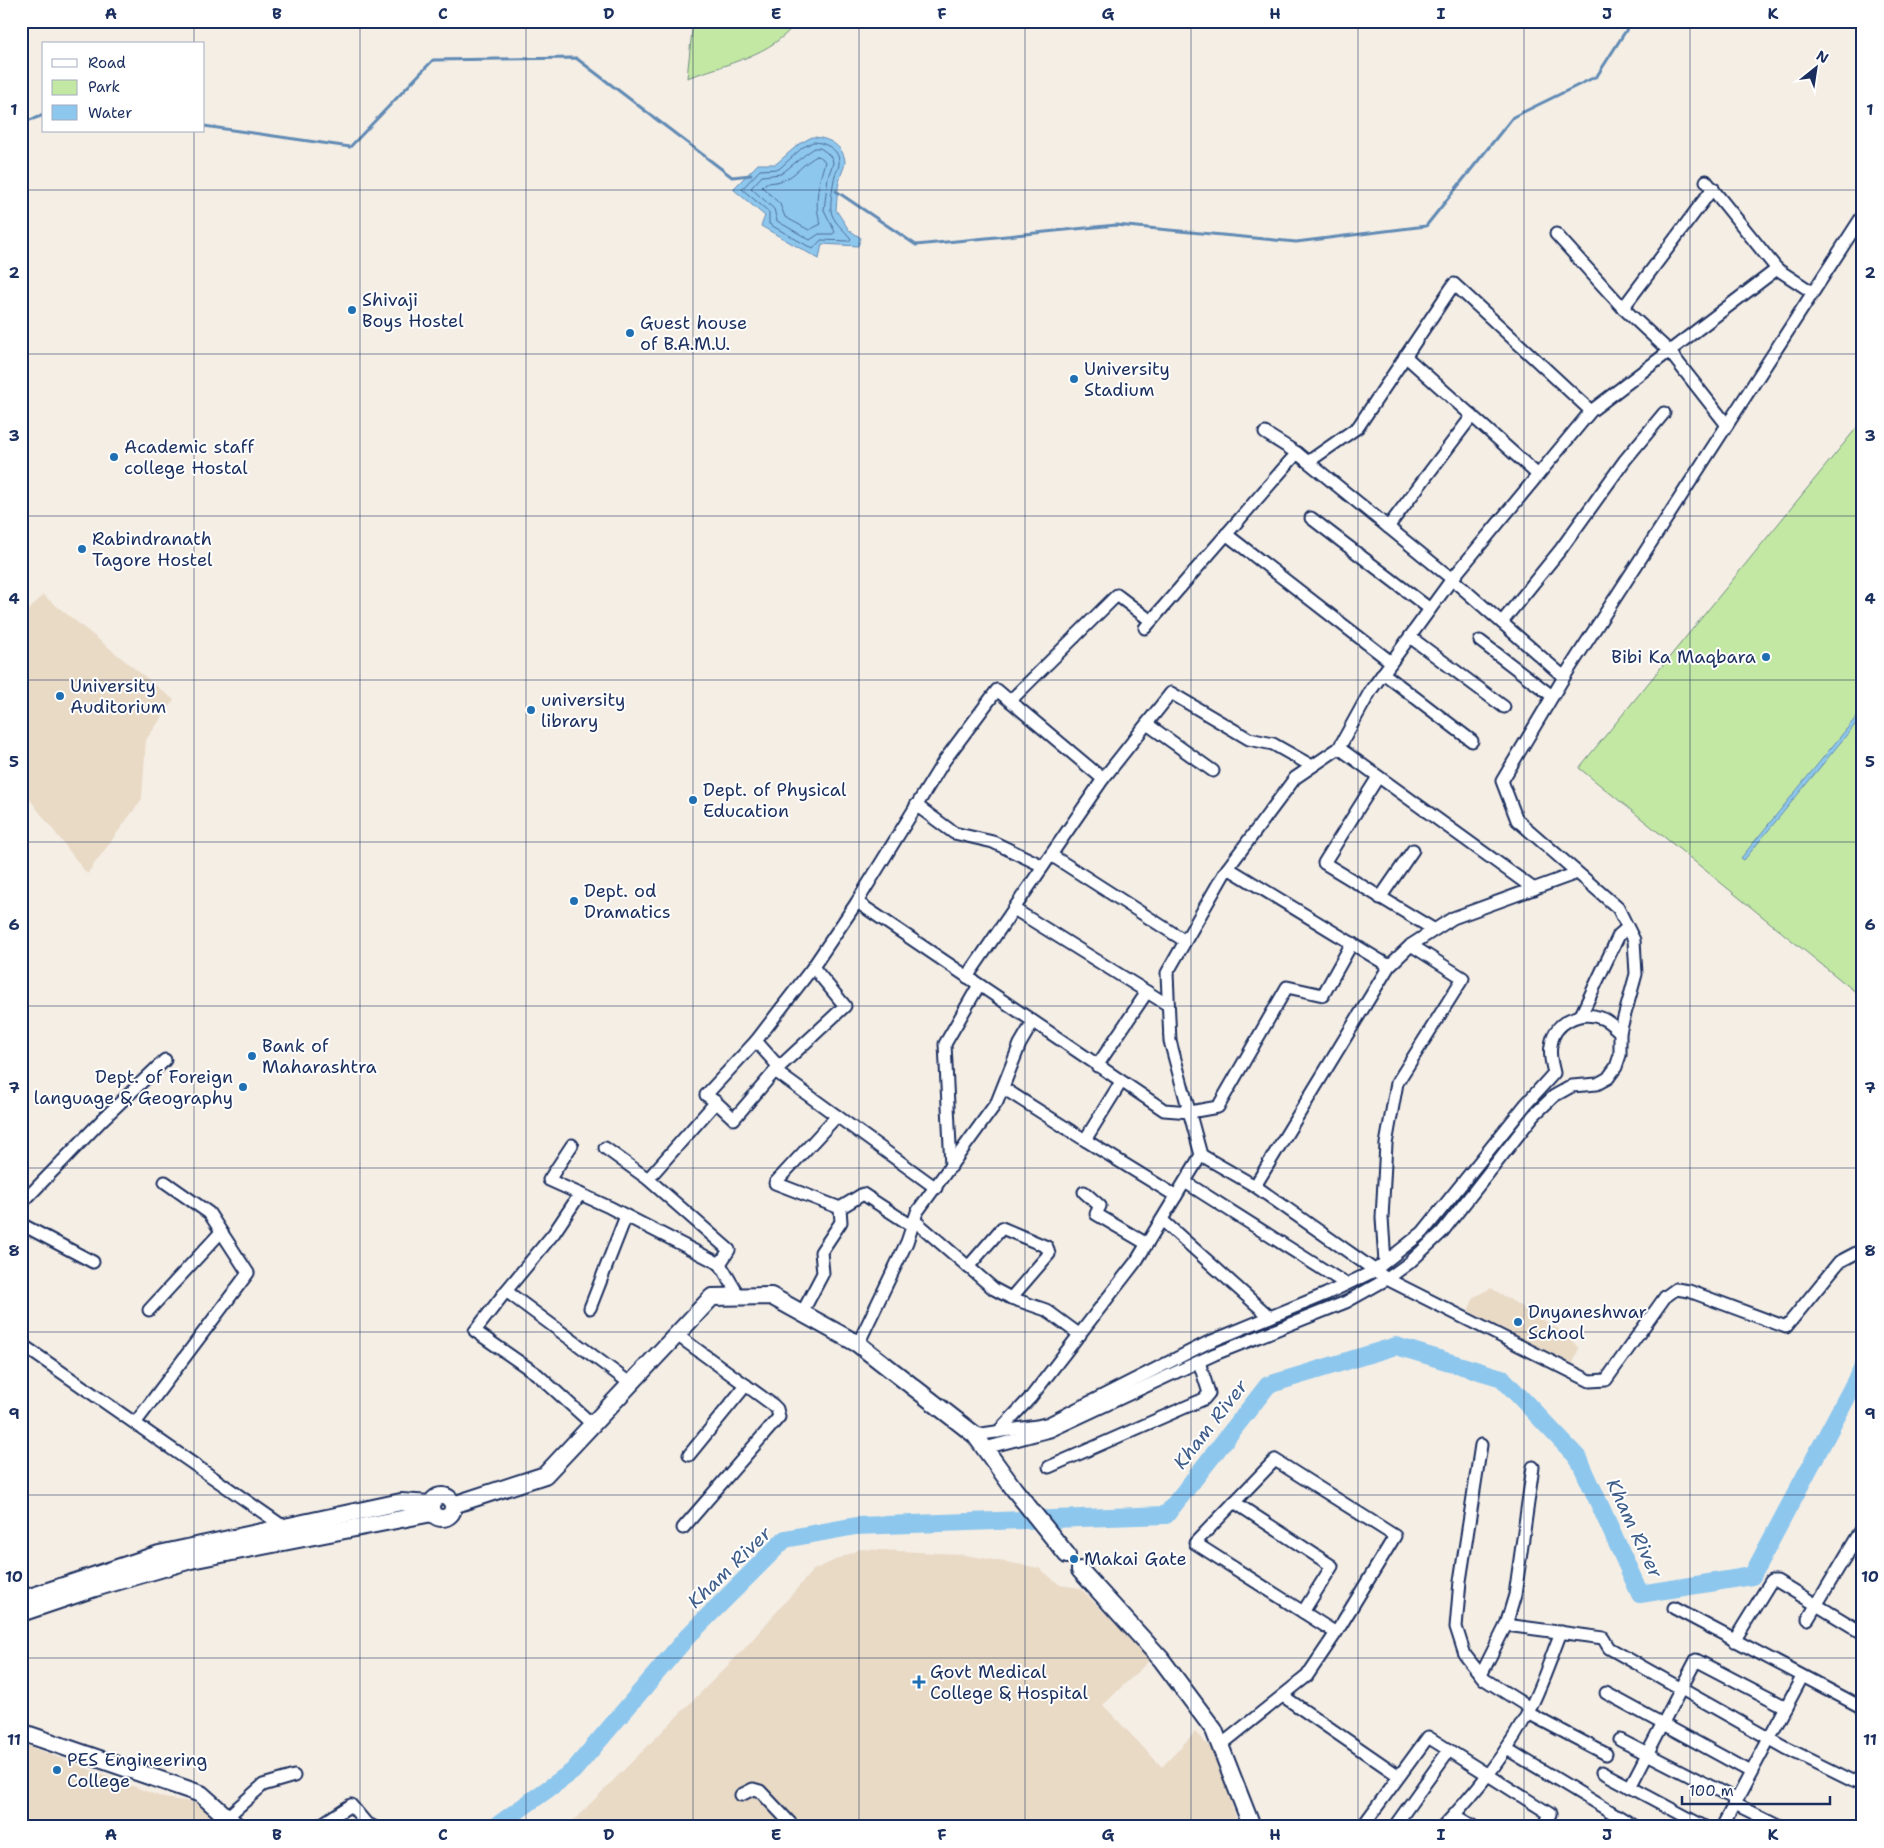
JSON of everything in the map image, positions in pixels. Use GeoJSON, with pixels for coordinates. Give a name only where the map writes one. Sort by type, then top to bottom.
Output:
{"type":"FeatureCollection","features":[{"type":"Feature","properties":{"kind":"street"},"geometry":{"type":"LineString","coordinates":[[1623,308],[1709,185],[1778,269],[1812,292]]}},
{"type":"Feature","properties":{"kind":"street"},"geometry":{"type":"LineString","coordinates":[[980,1441],[1050,1432],[1199,1362],[1346,1302],[1387,1279],[1409,1263],[1442,1232],[1534,1116],[1554,1096],[1572,1086],[1597,1084],[1608,1078],[1616,1067],[1620,1055],[1620,1032],[1636,974],[1634,940],[1618,908],[1517,820],[1502,781],[1564,677],[1863,215]]}},
{"type":"Feature","properties":{"kind":"street"},"geometry":{"type":"LineString","coordinates":[[1556,234],[1623,308],[1669,351],[1727,425]]}},
{"type":"Feature","properties":{"kind":"street"},"geometry":{"type":"LineString","coordinates":[[998,1432],[1031,1397],[1137,1260],[1201,1155],[1170,1041],[1167,973],[1228,868],[1295,778],[1339,748],[1371,690],[1452,579],[1591,411],[1778,269]]}},
{"type":"Feature","properties":{"kind":"street"},"geometry":{"type":"LineString","coordinates":[[1308,462],[1358,427],[1454,284],[1591,411]]}},
{"type":"Feature","properties":{"kind":"street"},"geometry":{"type":"LineString","coordinates":[[1405,356],[1538,475]]}},
{"type":"Feature","properties":{"kind":"street"},"geometry":{"type":"LineString","coordinates":[[1502,622],[1561,549],[1626,460],[1664,413]]}},
{"type":"Feature","properties":{"kind":"street"},"geometry":{"type":"LineString","coordinates":[[1388,527],[1472,416]]}},
{"type":"Feature","properties":{"kind":"street"},"geometry":{"type":"LineString","coordinates":[[1265,433],[1298,453],[1452,579],[1564,677]]}},
{"type":"Feature","properties":{"kind":"street"},"geometry":{"type":"LineString","coordinates":[[1010,701],[1117,595],[1148,625],[1298,453]]}},
{"type":"Feature","properties":{"kind":"street"},"geometry":{"type":"LineString","coordinates":[[1311,518],[1430,609]]}},
{"type":"Feature","properties":{"kind":"street"},"geometry":{"type":"LineString","coordinates":[[1226,534],[1391,662]]}},
{"type":"Feature","properties":{"kind":"street"},"geometry":{"type":"LineString","coordinates":[[1410,637],[1504,707]]}},
{"type":"Feature","properties":{"kind":"street"},"geometry":{"type":"LineString","coordinates":[[1480,641],[1552,696]]}},
{"type":"Feature","properties":{"kind":"street"},"geometry":{"type":"LineString","coordinates":[[1383,674],[1472,741]]}},
{"type":"Feature","properties":{"kind":"street"},"geometry":{"type":"LineString","coordinates":[[813,967],[845,1006],[777,1069],[734,1119],[706,1095],[756,1041],[813,967],[857,902],[944,761],[997,690],[1103,779]]}},
{"type":"Feature","properties":{"kind":"street"},"geometry":{"type":"LineString","coordinates":[[968,977],[1103,779],[1171,692],[1249,739],[1273,744],[1312,766]]}},
{"type":"Feature","properties":{"kind":"street"},"geometry":{"type":"LineString","coordinates":[[1147,724],[1213,771]]}},
{"type":"Feature","properties":{"kind":"street"},"geometry":{"type":"LineString","coordinates":[[1339,748],[1534,889]]}},
{"type":"Feature","properties":{"kind":"street"},"geometry":{"type":"LineString","coordinates":[[1378,777],[1324,863],[1433,930]]}},
{"type":"Feature","properties":{"kind":"street"},"geometry":{"type":"LineString","coordinates":[[916,805],[954,833],[993,842],[1043,866]]}},
{"type":"Feature","properties":{"kind":"street"},"geometry":{"type":"LineString","coordinates":[[1380,898],[1413,850]]}},
{"type":"Feature","properties":{"kind":"street"},"geometry":{"type":"LineString","coordinates":[[1051,855],[1185,941]]}},
{"type":"Feature","properties":{"kind":"street"},"geometry":{"type":"LineString","coordinates":[[1228,868],[1389,966]]}},
{"type":"Feature","properties":{"kind":"street"},"geometry":{"type":"LineString","coordinates":[[1255,1186],[1389,966],[1411,945],[1453,918],[1577,873]]}},
{"type":"Feature","properties":{"kind":"street"},"geometry":{"type":"LineString","coordinates":[[857,902],[1164,1110],[1190,1112],[1218,1107],[1286,987],[1323,995],[1352,943]]}},
{"type":"Feature","properties":{"kind":"street"},"geometry":{"type":"LineString","coordinates":[[1014,909],[1168,1005]]}},
{"type":"Feature","properties":{"kind":"street"},"geometry":{"type":"LineString","coordinates":[[1581,1015],[1619,935],[1628,928]]}},
{"type":"Feature","properties":{"kind":"street"},"geometry":{"type":"LineString","coordinates":[[1385,1262],[1382,1218],[1386,1153],[1397,1083],[1463,978],[1411,945]]}},
{"type":"Feature","properties":{"kind":"street"},"geometry":{"type":"LineString","coordinates":[[951,1168],[945,1044],[979,985]]}},
{"type":"Feature","properties":{"kind":"street"},"geometry":{"type":"LineString","coordinates":[[1097,1066],[1146,992]]}},
{"type":"Feature","properties":{"kind":"street"},"geometry":{"type":"LineString","coordinates":[[1572,1086],[1554,1073],[1550,1045],[1554,1034],[1563,1023],[1581,1015],[1601,1018],[1620,1032]]}},
{"type":"Feature","properties":{"kind":"street"},"geometry":{"type":"LineString","coordinates":[[858,1344],[896,1266],[917,1212],[951,1168],[997,1102],[1020,1044],[1033,1022]]}},
{"type":"Feature","properties":{"kind":"street"},"geometry":{"type":"LineString","coordinates":[[756,1041],[777,1069],[837,1116],[936,1188]]}},
{"type":"Feature","properties":{"kind":"street"},"geometry":{"type":"LineString","coordinates":[[21,1204],[103,1119],[165,1060]]}},
{"type":"Feature","properties":{"kind":"street"},"geometry":{"type":"LineString","coordinates":[[980,1441],[998,1432],[1049,1423],[1207,1342],[1270,1317],[1374,1271],[1423,1232],[1526,1104],[1554,1073]]}},
{"type":"Feature","properties":{"kind":"street"},"geometry":{"type":"LineString","coordinates":[[1085,1140],[1121,1082]]}},
{"type":"Feature","properties":{"kind":"street"},"geometry":{"type":"LineString","coordinates":[[1003,1088],[1176,1196]]}},
{"type":"Feature","properties":{"kind":"street"},"geometry":{"type":"LineString","coordinates":[[648,1179],[716,1102]]}},
{"type":"Feature","properties":{"kind":"street"},"geometry":{"type":"LineString","coordinates":[[837,1116],[775,1183],[840,1208]]}},
{"type":"Feature","properties":{"kind":"street"},"geometry":{"type":"LineString","coordinates":[[572,1144],[548,1180],[626,1216],[720,1264],[739,1296]]}},
{"type":"Feature","properties":{"kind":"street"},"geometry":{"type":"LineString","coordinates":[[604,1148],[648,1179],[729,1250],[720,1264]]}},
{"type":"Feature","properties":{"kind":"street"},"geometry":{"type":"LineString","coordinates":[[1201,1155],[1255,1186],[1387,1279],[1590,1381],[1606,1380],[1665,1297],[1676,1289],[1689,1291],[1786,1327],[1839,1262],[1858,1252],[1863,1252]]}},
{"type":"Feature","properties":{"kind":"street"},"geometry":{"type":"LineString","coordinates":[[136,1422],[248,1273],[209,1213],[165,1182]]}},
{"type":"Feature","properties":{"kind":"street"},"geometry":{"type":"LineString","coordinates":[[1185,1182],[1346,1284]]}},
{"type":"Feature","properties":{"kind":"street"},"geometry":{"type":"LineString","coordinates":[[1084,1192],[1100,1206],[1096,1214],[1147,1244]]}},
{"type":"Feature","properties":{"kind":"street"},"geometry":{"type":"LineString","coordinates":[[580,1194],[554,1233],[475,1331],[538,1375],[593,1425]]}},
{"type":"Feature","properties":{"kind":"street"},"geometry":{"type":"LineString","coordinates":[[840,1208],[863,1194],[913,1223],[994,1290],[1046,1310],[1080,1335]]}},
{"type":"Feature","properties":{"kind":"street"},"geometry":{"type":"LineString","coordinates":[[802,1313],[823,1273],[821,1252],[841,1222],[840,1208]]}},
{"type":"Feature","properties":{"kind":"street"},"geometry":{"type":"LineString","coordinates":[[590,1308],[626,1216]]}},
{"type":"Feature","properties":{"kind":"street"},"geometry":{"type":"LineString","coordinates":[[1162,1220],[1270,1317]]}},
{"type":"Feature","properties":{"kind":"street"},"geometry":{"type":"LineString","coordinates":[[21,1224],[93,1262]]}},
{"type":"Feature","properties":{"kind":"street"},"geometry":{"type":"LineString","coordinates":[[968,1267],[1002,1228],[1047,1247],[1049,1254],[1011,1298]]}},
{"type":"Feature","properties":{"kind":"street"},"geometry":{"type":"LineString","coordinates":[[149,1310],[221,1232]]}},
{"type":"Feature","properties":{"kind":"street"},"geometry":{"type":"LineString","coordinates":[[506,1291],[631,1384]]}},
{"type":"Feature","properties":{"kind":"street"},"geometry":{"type":"LineString","coordinates":[[21,1613],[95,1588],[401,1502],[431,1508],[436,1497],[444,1496],[452,1501],[453,1505],[545,1475],[712,1297],[771,1296],[858,1344],[980,1441],[1014,1489],[1063,1550]]}},
{"type":"Feature","properties":{"kind":"street"},"geometry":{"type":"LineString","coordinates":[[677,1334],[773,1405],[777,1409],[779,1417],[683,1528]]}},
{"type":"Feature","properties":{"kind":"street"},"geometry":{"type":"LineString","coordinates":[[21,1344],[136,1422],[286,1534]]}},
{"type":"Feature","properties":{"kind":"street"},"geometry":{"type":"LineString","coordinates":[[1049,1467],[1204,1400],[1209,1393],[1199,1362]]}},
{"type":"Feature","properties":{"kind":"street"},"geometry":{"type":"LineString","coordinates":[[689,1455],[746,1385]]}},
{"type":"Feature","properties":{"kind":"street"},"geometry":{"type":"LineString","coordinates":[[1481,1445],[1460,1581],[1456,1627],[1465,1655],[1484,1679],[1529,1710],[1606,1754]]}},
{"type":"Feature","properties":{"kind":"street"},"geometry":{"type":"LineString","coordinates":[[1221,1745],[1307,1676],[1336,1633],[1395,1536],[1274,1460],[1195,1544],[1336,1633]]}},
{"type":"Feature","properties":{"kind":"street"},"geometry":{"type":"LineString","coordinates":[[1481,1675],[1506,1625],[1515,1595],[1533,1467]]}},
{"type":"Feature","properties":{"kind":"street"},"geometry":{"type":"LineString","coordinates":[[1234,1502],[1332,1566],[1303,1612]]}},
{"type":"Feature","properties":{"kind":"street"},"geometry":{"type":"LineString","coordinates":[[1808,1619],[1863,1527]]}},
{"type":"Feature","properties":{"kind":"street"},"geometry":{"type":"LineString","coordinates":[[21,1600],[159,1554],[286,1534]]}},
{"type":"Feature","properties":{"kind":"street"},"geometry":{"type":"LineString","coordinates":[[1080,1570],[1161,1660],[1214,1730],[1252,1827]]}},
{"type":"Feature","properties":{"kind":"street"},"geometry":{"type":"LineString","coordinates":[[1734,1641],[1771,1581],[1776,1581],[1862,1630]]}},
{"type":"Feature","properties":{"kind":"street"},"geometry":{"type":"LineString","coordinates":[[1674,1608],[1863,1708]]}},
{"type":"Feature","properties":{"kind":"street"},"geometry":{"type":"LineString","coordinates":[[1506,1625],[1603,1638],[1609,1648],[1680,1689],[1863,1786]]}},
{"type":"Feature","properties":{"kind":"street"},"geometry":{"type":"LineString","coordinates":[[1443,1827],[1488,1776],[1507,1749],[1529,1710],[1561,1632]]}},
{"type":"Feature","properties":{"kind":"street"},"geometry":{"type":"LineString","coordinates":[[1630,1787],[1694,1661],[1698,1659],[1786,1707]]}},
{"type":"Feature","properties":{"kind":"street"},"geometry":{"type":"LineString","coordinates":[[1722,1827],[1802,1677]]}},
{"type":"Feature","properties":{"kind":"street"},"geometry":{"type":"LineString","coordinates":[[1606,1692],[1751,1772]]}},
{"type":"Feature","properties":{"kind":"street"},"geometry":{"type":"LineString","coordinates":[[1283,1696],[1399,1776]]}},
{"type":"Feature","properties":{"kind":"street"},"geometry":{"type":"LineString","coordinates":[[21,1732],[201,1794],[233,1822],[263,1785],[294,1776]]}},
{"type":"Feature","properties":{"kind":"street"},"geometry":{"type":"LineString","coordinates":[[1362,1827],[1428,1737],[1550,1814],[1544,1827]]}},
{"type":"Feature","properties":{"kind":"street"},"geometry":{"type":"LineString","coordinates":[[1620,1740],[1782,1827]]}},
{"type":"Feature","properties":{"kind":"street"},"geometry":{"type":"LineString","coordinates":[[1507,1749],[1636,1827]]}},
{"type":"Feature","properties":{"kind":"street"},"geometry":{"type":"LineString","coordinates":[[1394,1827],[1449,1750]]}},
{"type":"Feature","properties":{"kind":"street"},"geometry":{"type":"LineString","coordinates":[[1602,1772],[1705,1827]]}},
{"type":"Feature","properties":{"kind":"street"},"geometry":{"type":"LineString","coordinates":[[741,1795],[753,1789],[760,1791],[794,1827]]}},
{"type":"Feature","properties":{"kind":"street"},"geometry":{"type":"LineString","coordinates":[[326,1825],[351,1805],[366,1823],[374,1827]]}},
{"type":"Feature","properties":{"kind":"street"},"geometry":{"type":"LineString","coordinates":[[1454,1815],[1474,1827]]}},
{"type":"Feature","properties":{"kind":"shaded area"},"geometry":{"type":"Polygon","coordinates":[[[43,595],[174,700],[146,740],[142,799],[87,874],[21,788],[21,618],[43,595]]]}},
{"type":"Feature","properties":{"kind":"shaded area","name":"Dnyaneshwar School"},"geometry":{"type":"Polygon","coordinates":[[[1491,1288],[1565,1333],[1579,1348],[1572,1366],[1468,1311],[1474,1297],[1491,1288]]]}},
{"type":"Feature","properties":{"kind":"shaded area","name":"Govt Medical College & Hospital"},"geometry":{"type":"Polygon","coordinates":[[[860,1549],[960,1554],[1039,1568],[1060,1585],[1080,1588],[1151,1659],[1103,1705],[1162,1767],[1195,1732],[1216,1753],[1239,1827],[562,1827],[575,1819],[745,1648],[813,1570],[860,1549]]]}},
{"type":"Feature","properties":{"kind":"shaded area","name":"PES Engineering College"},"geometry":{"type":"Polygon","coordinates":[[[21,1743],[164,1798],[197,1803],[222,1827],[21,1827],[21,1743]]]}},
{"type":"Feature","properties":{"kind":"green space"},"geometry":{"type":"Polygon","coordinates":[[[693,21],[797,21],[787,33],[762,51],[687,78],[693,21]]]}},
{"type":"Feature","properties":{"kind":"green space","name":"Bibi Ka Maqbara"},"geometry":{"type":"Polygon","coordinates":[[[1863,420],[1863,998],[1579,768],[1863,420]]]}},
{"type":"Feature","properties":{"kind":"water"},"geometry":{"type":"Polygon","coordinates":[[[812,137],[829,141],[839,147],[842,152],[845,163],[839,182],[836,210],[849,230],[861,238],[858,246],[822,244],[819,259],[761,226],[765,216],[733,189],[758,164],[776,164],[799,144],[812,137]]]}},
{"type":"Feature","properties":{"kind":"water"},"geometry":{"type":"Polygon","coordinates":[[[1863,709],[1863,715],[1744,860],[1741,858],[1863,709]]]}},
{"type":"Feature","properties":{"kind":"waterway"},"geometry":{"type":"LineString","coordinates":[[836,191],[916,245],[1116,225],[1296,242],[1426,226],[1513,117],[1597,76],[1632,21]]}},
{"type":"Feature","properties":{"kind":"waterway"},"geometry":{"type":"LineString","coordinates":[[205,126],[350,147],[433,60],[576,58],[732,177],[751,175]]}},
{"type":"Feature","properties":{"kind":"waterway"},"geometry":{"type":"LineString","coordinates":[[21,123],[42,116]]}},
{"type":"Feature","properties":{"kind":"waterway","name":"Kham River"},"geometry":{"type":"LineString","coordinates":[[495,1827],[573,1771],[687,1637],[785,1539],[856,1526],[1166,1515],[1268,1385],[1396,1346],[1502,1378],[1579,1459],[1640,1594],[1752,1576],[1863,1367]]}},
{"type":"Feature","properties":{"kind":"place","name":"Shivaji Boys Hostel"},"geometry":{"type":"Point","coordinates":[352,310]}},
{"type":"Feature","properties":{"kind":"place","name":"Guest house of B.A.M.U."},"geometry":{"type":"Point","coordinates":[630,333]}},
{"type":"Feature","properties":{"kind":"place","name":"University Stadium"},"geometry":{"type":"Point","coordinates":[1074,379]}},
{"type":"Feature","properties":{"kind":"place","name":"Academic staff college Hostal"},"geometry":{"type":"Point","coordinates":[114,457]}},
{"type":"Feature","properties":{"kind":"place","name":"Rabindranath Tagore Hostel"},"geometry":{"type":"Point","coordinates":[82,549]}},
{"type":"Feature","properties":{"kind":"place","name":"Bibi Ka Maqbara"},"geometry":{"type":"Point","coordinates":[1766,657]}},
{"type":"Feature","properties":{"kind":"place","name":"University Auditorium"},"geometry":{"type":"Point","coordinates":[60,696]}},
{"type":"Feature","properties":{"kind":"place","name":"university library"},"geometry":{"type":"Point","coordinates":[531,710]}},
{"type":"Feature","properties":{"kind":"place","name":"Dept. of Physical Education"},"geometry":{"type":"Point","coordinates":[693,800]}},
{"type":"Feature","properties":{"kind":"place","name":"Dept. od Dramatics"},"geometry":{"type":"Point","coordinates":[574,901]}},
{"type":"Feature","properties":{"kind":"place","name":"Bank of Maharashtra"},"geometry":{"type":"Point","coordinates":[252,1056]}},
{"type":"Feature","properties":{"kind":"place","name":"Dept. of Foreign language & Geography"},"geometry":{"type":"Point","coordinates":[243,1087]}},
{"type":"Feature","properties":{"kind":"place","name":"Dnyaneshwar School"},"geometry":{"type":"Point","coordinates":[1518,1322]}},
{"type":"Feature","properties":{"kind":"place","name":"Makai Gate"},"geometry":{"type":"Point","coordinates":[1074,1559]}},
{"type":"Feature","properties":{"kind":"place","name":"Govt Medical College & Hospital"},"geometry":{"type":"Point","coordinates":[919,1682]}},
{"type":"Feature","properties":{"kind":"place","name":"PES Engineering College"},"geometry":{"type":"Point","coordinates":[57,1770]}}]}
